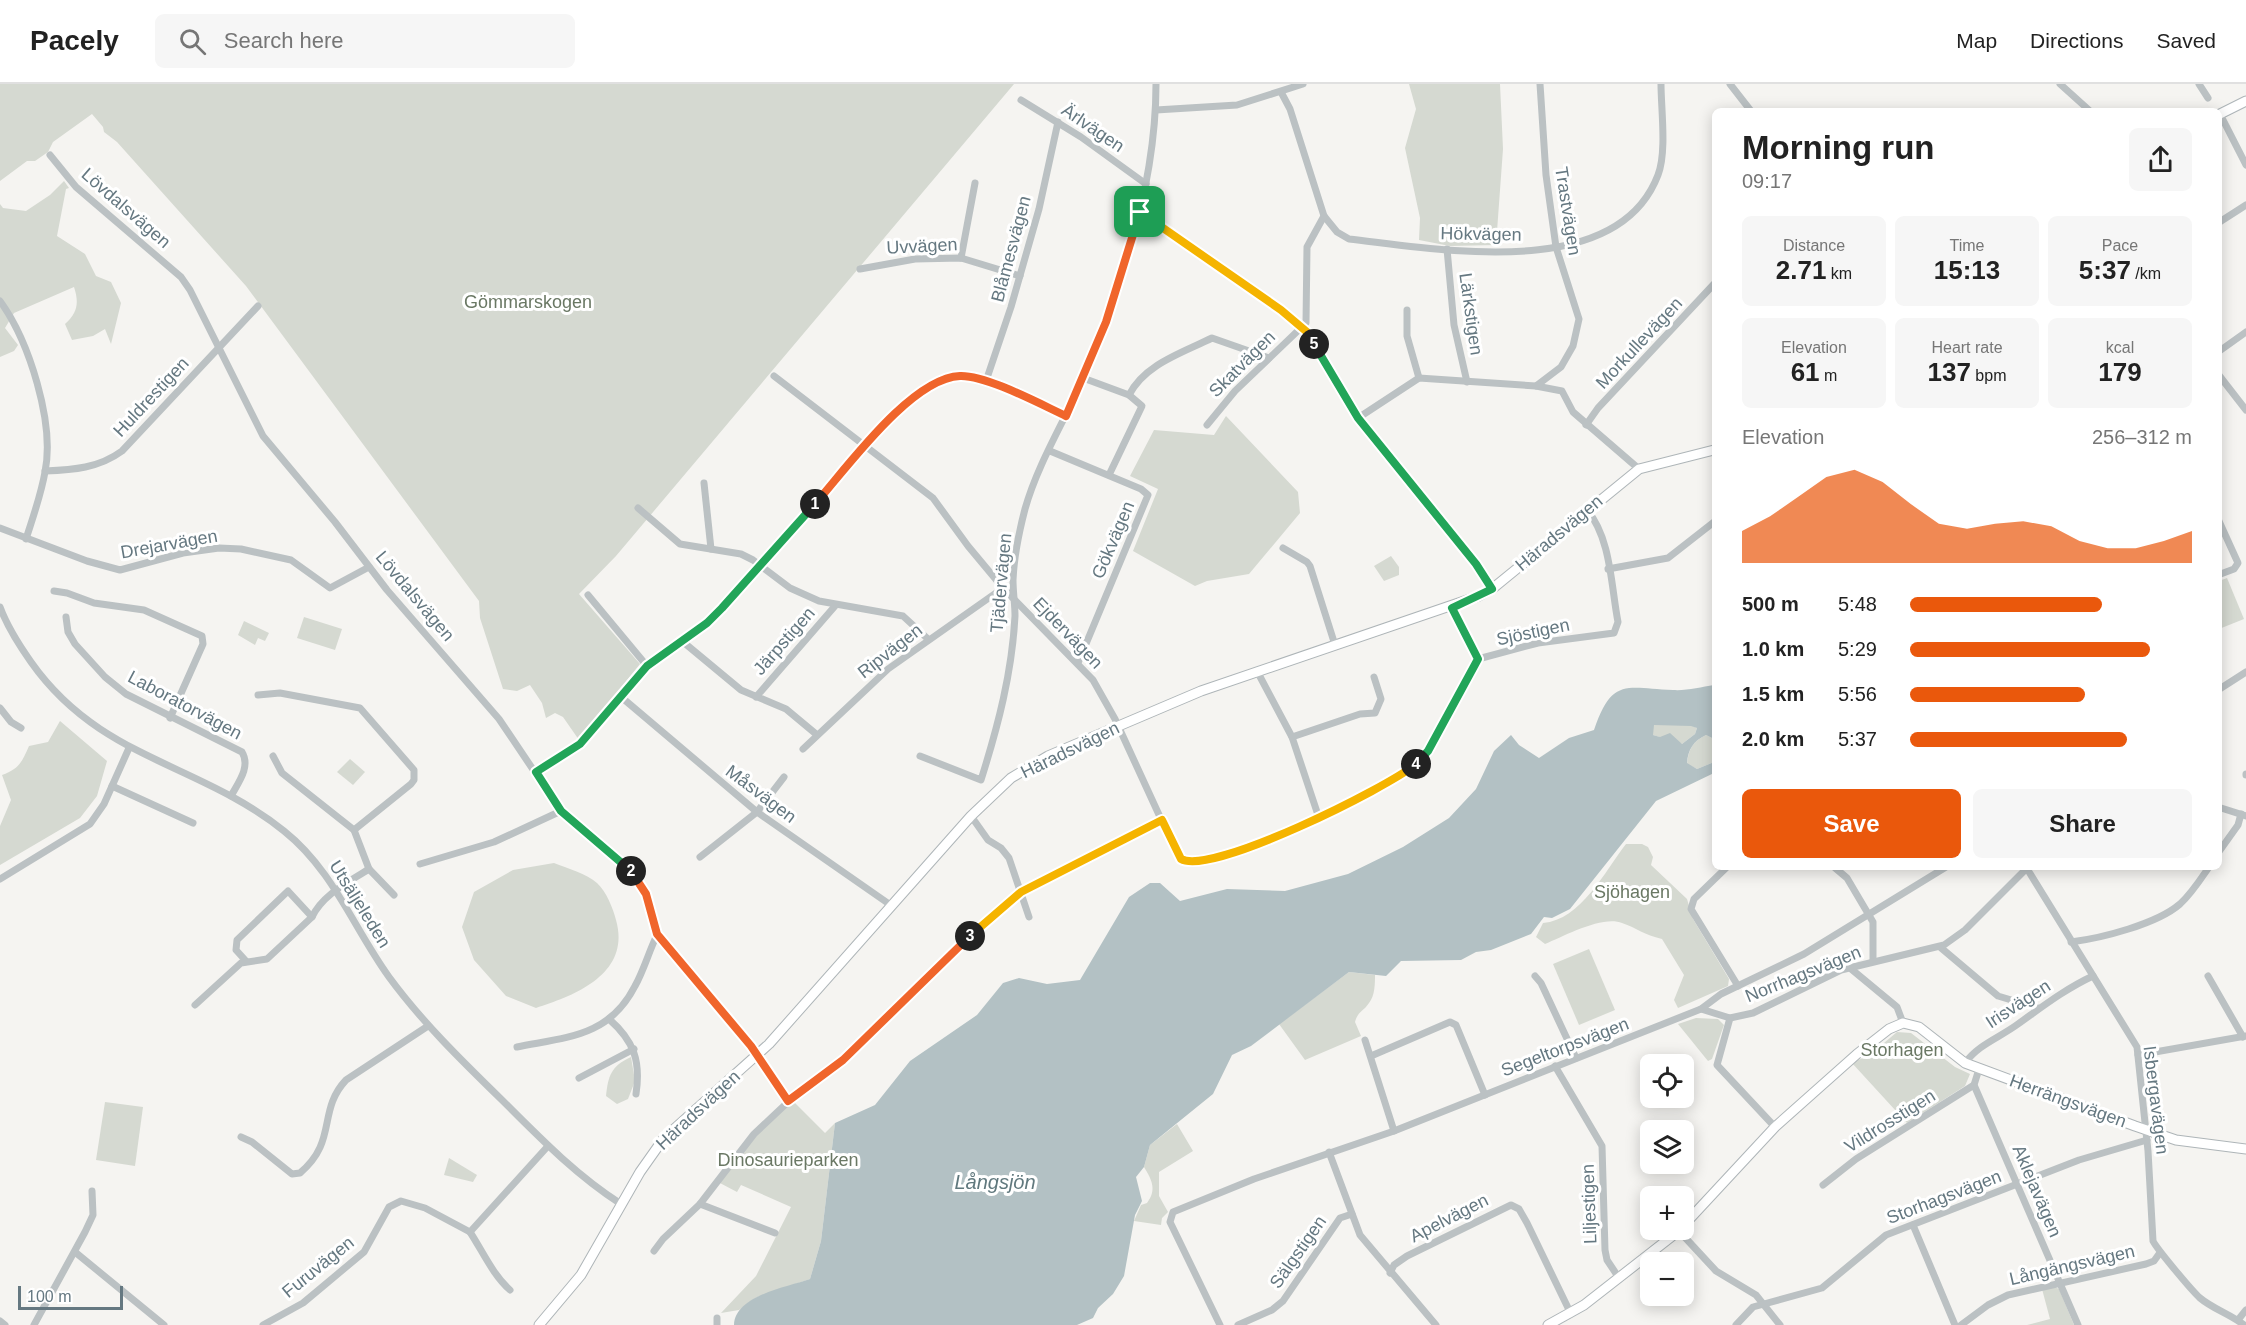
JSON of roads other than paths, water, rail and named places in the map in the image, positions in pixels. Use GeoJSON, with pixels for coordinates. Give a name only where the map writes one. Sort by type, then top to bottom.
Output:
{"type":"FeatureCollection","features":[{"type":"Feature","properties":{"kind":"street","name":"Tjädervägen"},"geometry":{"type":"LineString","coordinates":[[920,756],[981,780],[1002,711],[1015,616],[1013,583],[1020,530],[1030,494],[1106,322],[1140,212],[1156,110],[1156,84]]}},
{"type":"Feature","properties":{"kind":"street"},"geometry":{"type":"LineString","coordinates":[[1156,110],[1237,105],[1303,84]]}},
{"type":"Feature","properties":{"kind":"street","name":"Trastvägen"},"geometry":{"type":"LineString","coordinates":[[1536,386],[1561,367],[1573,346],[1578,328],[1576,303],[1556,247],[1546,176],[1540,84]]}},
{"type":"Feature","properties":{"kind":"street","name":"Hökvägen"},"geometry":{"type":"LineString","coordinates":[[1281,92],[1290,109],[1324,216],[1337,232],[1350,238],[1482,251],[1556,247],[1611,230],[1631,216],[1647,198],[1659,173],[1661,84]]}},
{"type":"Feature","properties":{"kind":"street"},"geometry":{"type":"LineString","coordinates":[[1730,84],[1749,108]]}},
{"type":"Feature","properties":{"kind":"street"},"geometry":{"type":"LineString","coordinates":[[2060,84],[2087,108]]}},
{"type":"Feature","properties":{"kind":"street"},"geometry":{"type":"LineString","coordinates":[[2199,84],[2208,98]]}},
{"type":"Feature","properties":{"kind":"street","name":"Ärlvägen"},"geometry":{"type":"LineString","coordinates":[[1021,100],[1058,122],[1146,184]]}},
{"type":"Feature","properties":{"kind":"street"},"geometry":{"type":"LineString","coordinates":[[2222,113],[2246,101]]}},
{"type":"Feature","properties":{"kind":"street"},"geometry":{"type":"LineString","coordinates":[[2222,120],[2246,165]]}},
{"type":"Feature","properties":{"kind":"street","name":"Blåmesvägen"},"geometry":{"type":"LineString","coordinates":[[986,381],[1039,209],[1058,122]]}},
{"type":"Feature","properties":{"kind":"street","name":"Lövdalsvägen"},"geometry":{"type":"LineString","coordinates":[[50,155],[76,188],[181,277],[190,290],[263,436],[335,522],[369,567],[499,719],[561,811],[637,879],[646,897],[657,934],[757,1056],[788,1101]]}},
{"type":"Feature","properties":{"kind":"street"},"geometry":{"type":"LineString","coordinates":[[961,258],[975,183]]}},
{"type":"Feature","properties":{"kind":"street"},"geometry":{"type":"LineString","coordinates":[[2222,221],[2246,205]]}},
{"type":"Feature","properties":{"kind":"street"},"geometry":{"type":"LineString","coordinates":[[1140,212],[1281,310],[1307,332],[1358,418],[1476,564],[1492,589]]}},
{"type":"Feature","properties":{"kind":"street"},"geometry":{"type":"LineString","coordinates":[[1300,327],[1307,318],[1307,247],[1324,216]]}},
{"type":"Feature","properties":{"kind":"street","name":"Lärkstigen"},"geometry":{"type":"LineString","coordinates":[[1447,249],[1454,325],[1467,382]]}},
{"type":"Feature","properties":{"kind":"street","name":"Uvvägen"},"geometry":{"type":"LineString","coordinates":[[860,269],[915,259],[961,258],[1020,276]]}},
{"type":"Feature","properties":{"kind":"street","name":"Morkullevägen"},"geometry":{"type":"LineString","coordinates":[[1586,425],[1598,408],[1712,286]]}},
{"type":"Feature","properties":{"kind":"street"},"geometry":{"type":"LineString","coordinates":[[0,301],[20,340],[38,391],[47,440],[45,471],[26,539]]}},
{"type":"Feature","properties":{"kind":"street","name":"Huldrestigen"},"geometry":{"type":"LineString","coordinates":[[45,471],[83,468],[113,458],[258,306]]}},
{"type":"Feature","properties":{"kind":"street"},"geometry":{"type":"LineString","coordinates":[[1407,310],[1407,336],[1419,378]]}},
{"type":"Feature","properties":{"kind":"street","name":"Skatvägen"},"geometry":{"type":"LineString","coordinates":[[1207,425],[1218,410],[1300,327]]}},
{"type":"Feature","properties":{"kind":"street"},"geometry":{"type":"LineString","coordinates":[[2222,349],[2246,332]]}},
{"type":"Feature","properties":{"kind":"street"},"geometry":{"type":"LineString","coordinates":[[1128,395],[1142,376],[1152,368],[1212,338],[1269,358]]}},
{"type":"Feature","properties":{"kind":"street","name":"Ejdervägen"},"geometry":{"type":"LineString","coordinates":[[774,376],[933,498],[968,546],[1003,588],[1098,687],[1117,726]]}},
{"type":"Feature","properties":{"kind":"street"},"geometry":{"type":"LineString","coordinates":[[536,772],[580,744],[647,666],[722,608],[762,566],[902,406],[927,389],[959,376],[986,381],[1066,416]]}},
{"type":"Feature","properties":{"kind":"street"},"geometry":{"type":"LineString","coordinates":[[1083,378],[1128,395],[1142,406],[1109,475]]}},
{"type":"Feature","properties":{"kind":"street"},"geometry":{"type":"LineString","coordinates":[[1358,418],[1419,378],[1536,386],[1562,392],[1573,412],[1639,469]]}},
{"type":"Feature","properties":{"kind":"street"},"geometry":{"type":"LineString","coordinates":[[2222,379],[2246,410]]}},
{"type":"Feature","properties":{"kind":"street","name":"Gökvägen"},"geometry":{"type":"LineString","coordinates":[[1050,451],[1146,491],[1147,500],[1077,663]]}},
{"type":"Feature","properties":{"kind":"street","name":"Häradsvägen"},"geometry":{"type":"LineString","coordinates":[[539,1325],[578,1280],[647,1159],[664,1138],[757,1056],[971,816],[998,790],[1028,767],[1117,726],[1257,671],[1452,608],[1492,589],[1639,469],[1712,451]]}},
{"type":"Feature","properties":{"kind":"street"},"geometry":{"type":"LineString","coordinates":[[704,483],[711,549]]}},
{"type":"Feature","properties":{"kind":"street"},"geometry":{"type":"LineString","coordinates":[[638,508],[680,544],[741,554],[762,566],[790,588],[836,606],[903,616],[928,639]]}},
{"type":"Feature","properties":{"kind":"street"},"geometry":{"type":"LineString","coordinates":[[1587,510],[1598,523],[1604,537],[1608,569],[1668,558],[1712,524]]}},
{"type":"Feature","properties":{"kind":"street"},"geometry":{"type":"LineString","coordinates":[[2222,528],[2238,563],[2234,569],[2222,574]]}},
{"type":"Feature","properties":{"kind":"street","name":"Drejarvägen"},"geometry":{"type":"LineString","coordinates":[[0,530],[120,570],[183,553],[219,548],[241,549],[291,560],[330,588],[369,567]]}},
{"type":"Feature","properties":{"kind":"street"},"geometry":{"type":"LineString","coordinates":[[1283,548],[1308,562],[1335,645]]}},
{"type":"Feature","properties":{"kind":"street","name":"Sjöstigen"},"geometry":{"type":"LineString","coordinates":[[1117,726],[1181,859],[1191,863],[1246,849],[1319,818],[1400,775],[1421,760],[1478,659],[1538,643],[1614,633],[1617,629],[1608,569]]}},
{"type":"Feature","properties":{"kind":"street","name":"Ripvägen"},"geometry":{"type":"LineString","coordinates":[[803,749],[816,734],[888,669],[1003,588]]}},
{"type":"Feature","properties":{"kind":"street"},"geometry":{"type":"LineString","coordinates":[[54,591],[67,592],[94,603],[144,610],[202,636],[203,644],[170,718]]}},
{"type":"Feature","properties":{"kind":"street"},"geometry":{"type":"LineString","coordinates":[[588,595],[647,666]]}},
{"type":"Feature","properties":{"kind":"street","name":"Järpstigen"},"geometry":{"type":"LineString","coordinates":[[756,697],[836,606]]}},
{"type":"Feature","properties":{"kind":"street","name":"Utsäljeleden"},"geometry":{"type":"LineString","coordinates":[[0,607],[20,646],[55,693],[97,729],[129,748],[231,796],[284,831],[313,859],[337,889],[387,974],[428,1026],[548,1146],[590,1184],[621,1204]]}},
{"type":"Feature","properties":{"kind":"street"},"geometry":{"type":"LineString","coordinates":[[1452,608],[1478,659]]}},
{"type":"Feature","properties":{"kind":"street","name":"Laboratorvägen"},"geometry":{"type":"LineString","coordinates":[[66,617],[68,632],[75,644],[105,677],[126,694],[242,752],[245,758],[244,770],[231,796]]}},
{"type":"Feature","properties":{"kind":"street"},"geometry":{"type":"LineString","coordinates":[[682,641],[741,690],[786,709],[816,734]]}},
{"type":"Feature","properties":{"kind":"street"},"geometry":{"type":"LineString","coordinates":[[1257,671],[1292,737],[1319,818]]}},
{"type":"Feature","properties":{"kind":"street"},"geometry":{"type":"LineString","coordinates":[[2222,687],[2246,672]]}},
{"type":"Feature","properties":{"kind":"street"},"geometry":{"type":"LineString","coordinates":[[1292,737],[1360,714],[1376,713],[1381,699],[1374,677]]}},
{"type":"Feature","properties":{"kind":"street"},"geometry":{"type":"LineString","coordinates":[[258,695],[280,693],[360,708],[414,770],[414,780],[411,784],[354,830]]}},
{"type":"Feature","properties":{"kind":"street","name":"Måsvägen"},"geometry":{"type":"LineString","coordinates":[[620,696],[757,812],[892,906]]}},
{"type":"Feature","properties":{"kind":"street"},"geometry":{"type":"LineString","coordinates":[[0,708],[11,722],[21,728]]}},
{"type":"Feature","properties":{"kind":"street"},"geometry":{"type":"LineString","coordinates":[[0,879],[90,824],[104,804],[129,748]]}},
{"type":"Feature","properties":{"kind":"street"},"geometry":{"type":"LineString","coordinates":[[273,756],[282,772],[354,830],[369,869],[394,895]]}},
{"type":"Feature","properties":{"kind":"street"},"geometry":{"type":"LineString","coordinates":[[700,857],[757,812],[783,777]]}},
{"type":"Feature","properties":{"kind":"street"},"geometry":{"type":"LineString","coordinates":[[111,786],[193,824]]}},
{"type":"Feature","properties":{"kind":"street"},"geometry":{"type":"LineString","coordinates":[[2222,808],[2244,815],[2222,847]]}},
{"type":"Feature","properties":{"kind":"street"},"geometry":{"type":"LineString","coordinates":[[420,864],[494,842],[561,811]]}},
{"type":"Feature","properties":{"kind":"street"},"geometry":{"type":"LineString","coordinates":[[971,816],[988,840],[1001,848],[1009,858],[1029,917]]}},
{"type":"Feature","properties":{"kind":"street"},"geometry":{"type":"LineString","coordinates":[[654,1251],[663,1239],[700,1204],[754,1134],[788,1101],[843,1060],[994,913],[1021,892],[1162,820]]}},
{"type":"Feature","properties":{"kind":"street"},"geometry":{"type":"LineString","coordinates":[[195,1005],[246,961],[267,959],[312,917],[316,908],[337,889],[369,869]]}},
{"type":"Feature","properties":{"kind":"street"},"geometry":{"type":"LineString","coordinates":[[1724,870],[1694,898],[1691,909],[1738,987]]}},
{"type":"Feature","properties":{"kind":"street"},"geometry":{"type":"LineString","coordinates":[[1838,870],[1847,878],[1873,921],[1873,961]]}},
{"type":"Feature","properties":{"kind":"street","name":"Segeltorpsvägen"},"geometry":{"type":"LineString","coordinates":[[1220,1325],[1170,1222],[1173,1212],[1329,1152],[1394,1131],[1701,1009],[1721,994],[1804,954],[1941,870]]}},
{"type":"Feature","properties":{"kind":"street","name":"Norrhagsvägen"},"geometry":{"type":"LineString","coordinates":[[1701,1009],[1730,1018],[1753,1013],[1850,968],[1940,947],[1965,930],[2024,870]]}},
{"type":"Feature","properties":{"kind":"street","name":"Isbergavägen"},"geometry":{"type":"LineString","coordinates":[[2029,870],[2137,1047],[2153,1241],[2159,1254]]}},
{"type":"Feature","properties":{"kind":"street"},"geometry":{"type":"LineString","coordinates":[[2072,942],[2088,940],[2167,914],[2193,890],[2207,870]]}},
{"type":"Feature","properties":{"kind":"street"},"geometry":{"type":"LineString","coordinates":[[246,961],[236,950],[237,940],[288,891],[312,917]]}},
{"type":"Feature","properties":{"kind":"street"},"geometry":{"type":"LineString","coordinates":[[517,1047],[588,1033],[609,1019],[636,985],[657,934]]}},
{"type":"Feature","properties":{"kind":"street"},"geometry":{"type":"LineString","coordinates":[[1940,947],[1998,996],[2038,1008]]}},
{"type":"Feature","properties":{"kind":"street"},"geometry":{"type":"LineString","coordinates":[[1694,1214],[1775,1127],[1857,1054],[1889,1029],[1903,1023],[1897,1007],[1850,968]]}},
{"type":"Feature","properties":{"kind":"street"},"geometry":{"type":"LineString","coordinates":[[1535,976],[1541,983],[1575,1058]]}},
{"type":"Feature","properties":{"kind":"street","name":"Irisvägen"},"geometry":{"type":"LineString","coordinates":[[1965,1063],[1983,1044],[2093,976]]}},
{"type":"Feature","properties":{"kind":"street"},"geometry":{"type":"LineString","coordinates":[[2138,1055],[2244,1037],[2208,976]]}},
{"type":"Feature","properties":{"kind":"street"},"geometry":{"type":"LineString","coordinates":[[1730,1018],[1717,1065],[1775,1127]]}},
{"type":"Feature","properties":{"kind":"street"},"geometry":{"type":"LineString","coordinates":[[609,1019],[624,1031],[634,1049],[638,1070],[636,1094]]}},
{"type":"Feature","properties":{"kind":"street"},"geometry":{"type":"LineString","coordinates":[[1371,1056],[1450,1022],[1456,1025],[1485,1095]]}},
{"type":"Feature","properties":{"kind":"street","name":"Herrängsvägen"},"geometry":{"type":"LineString","coordinates":[[1903,1023],[1919,1027],[1965,1063],[2146,1135],[2246,1149]]}},
{"type":"Feature","properties":{"kind":"street"},"geometry":{"type":"LineString","coordinates":[[241,1137],[252,1142],[292,1174],[300,1173],[324,1143],[330,1104],[338,1088],[346,1080],[428,1026]]}},
{"type":"Feature","properties":{"kind":"street"},"geometry":{"type":"LineString","coordinates":[[1365,1040],[1394,1131]]}},
{"type":"Feature","properties":{"kind":"street"},"geometry":{"type":"LineString","coordinates":[[579,1078],[634,1049]]}},
{"type":"Feature","properties":{"kind":"street","name":"Liljestigen"},"geometry":{"type":"LineString","coordinates":[[1555,1066],[1602,1146],[1605,1250],[1607,1260],[1619,1278]]}},
{"type":"Feature","properties":{"kind":"street"},"geometry":{"type":"LineString","coordinates":[[1974,1085],[1979,1068]]}},
{"type":"Feature","properties":{"kind":"street","name":"Aklejavägen"},"geometry":{"type":"LineString","coordinates":[[1974,1085],[2078,1325]]}},
{"type":"Feature","properties":{"kind":"street","name":"Vildrosstigen"},"geometry":{"type":"LineString","coordinates":[[1823,1185],[1856,1159],[1974,1085]]}},
{"type":"Feature","properties":{"kind":"street","name":"Storhagsvägen"},"geometry":{"type":"LineString","coordinates":[[1736,1325],[1753,1308],[1764,1303],[1822,1288],[1878,1240],[2146,1135]]}},
{"type":"Feature","properties":{"kind":"street"},"geometry":{"type":"LineString","coordinates":[[470,1232],[548,1146]]}},
{"type":"Feature","properties":{"kind":"street"},"geometry":{"type":"LineString","coordinates":[[1329,1152],[1360,1235],[1436,1325]]}},
{"type":"Feature","properties":{"kind":"street"},"geometry":{"type":"LineString","coordinates":[[34,1325],[93,1215],[92,1191]]}},
{"type":"Feature","properties":{"kind":"street","name":"Furuvägen"},"geometry":{"type":"LineString","coordinates":[[262,1325],[303,1303],[364,1252],[389,1208],[401,1201],[435,1212],[470,1232],[487,1257],[498,1280],[510,1290]]}},
{"type":"Feature","properties":{"kind":"street"},"geometry":{"type":"LineString","coordinates":[[700,1204],[775,1233]]}},
{"type":"Feature","properties":{"kind":"street","name":"Apelvägen"},"geometry":{"type":"LineString","coordinates":[[1390,1273],[1394,1265],[1407,1256],[1511,1205],[1519,1209],[1527,1223],[1571,1314]]}},
{"type":"Feature","properties":{"kind":"street","name":"Sälgstigen"},"geometry":{"type":"LineString","coordinates":[[1238,1325],[1272,1310],[1284,1301],[1341,1218],[1352,1214]]}},
{"type":"Feature","properties":{"kind":"street"},"geometry":{"type":"LineString","coordinates":[[1913,1225],[1955,1325]]}},
{"type":"Feature","properties":{"kind":"street"},"geometry":{"type":"LineString","coordinates":[[1548,1325],[1571,1314],[1667,1240]]}},
{"type":"Feature","properties":{"kind":"street"},"geometry":{"type":"LineString","coordinates":[[1689,1240],[1716,1271],[1756,1295],[1780,1325]]}},
{"type":"Feature","properties":{"kind":"street"},"geometry":{"type":"LineString","coordinates":[[75,1252],[164,1325]]}},
{"type":"Feature","properties":{"kind":"street"},"geometry":{"type":"LineString","coordinates":[[2159,1254],[2172,1263],[2197,1296],[2241,1323],[2246,1310]]}},
{"type":"Feature","properties":{"kind":"street","name":"Långängsvägen"},"geometry":{"type":"LineString","coordinates":[[1961,1325],[1988,1305],[2008,1295],[2059,1281],[2146,1264],[2154,1261],[2159,1254]]}},
{"type":"Feature","properties":{"kind":"street"},"geometry":{"type":"LineString","coordinates":[[0,1322],[5,1325]]}},
{"type":"Feature","properties":{"kind":"water","name":"Långsjön"},"geometry":{"type":"Polygon","coordinates":[[[1712,685],[1712,738],[1706,735],[1695,743],[1690,750],[1687,763],[1697,769],[1712,763],[1712,774],[1656,801],[1570,909],[1552,918],[1544,917],[1531,934],[1491,950],[1476,952],[1461,960],[1401,961],[1386,976],[1349,972],[1251,1046],[1232,1055],[1213,1094],[1150,1145],[1144,1167],[1136,1177],[1142,1201],[1135,1215],[1124,1276],[1113,1294],[1098,1308],[1093,1318],[1077,1325],[734,1325],[743,1306],[753,1299],[810,1279],[821,1241],[835,1123],[875,1105],[910,1061],[977,1015],[1003,983],[1019,978],[1047,984],[1080,980],[1129,897],[1150,883],[1160,883],[1180,901],[1227,889],[1285,891],[1348,874],[1403,847],[1449,818],[1476,789],[1494,751],[1511,735],[1519,745],[1539,758],[1569,738],[1594,730],[1607,701],[1623,689],[1688,689],[1712,685]],[[1654,725],[1653,735],[1660,737],[1670,733],[1682,744],[1695,734],[1697,728],[1691,726],[1654,725]]]}},
{"type":"Feature","properties":{"kind":"park label","name":"Gömmarskogen"},"geometry":{"type":"Point","coordinates":[528,302]}},
{"type":"Feature","properties":{"kind":"park label","name":"Sjöhagen"},"geometry":{"type":"Point","coordinates":[1632,892]}},
{"type":"Feature","properties":{"kind":"park label","name":"Storhagen"},"geometry":{"type":"Point","coordinates":[1902,1050]}},
{"type":"Feature","properties":{"kind":"park label","name":"Dinosaurieparken"},"geometry":{"type":"Point","coordinates":[788,1160]}}]}
